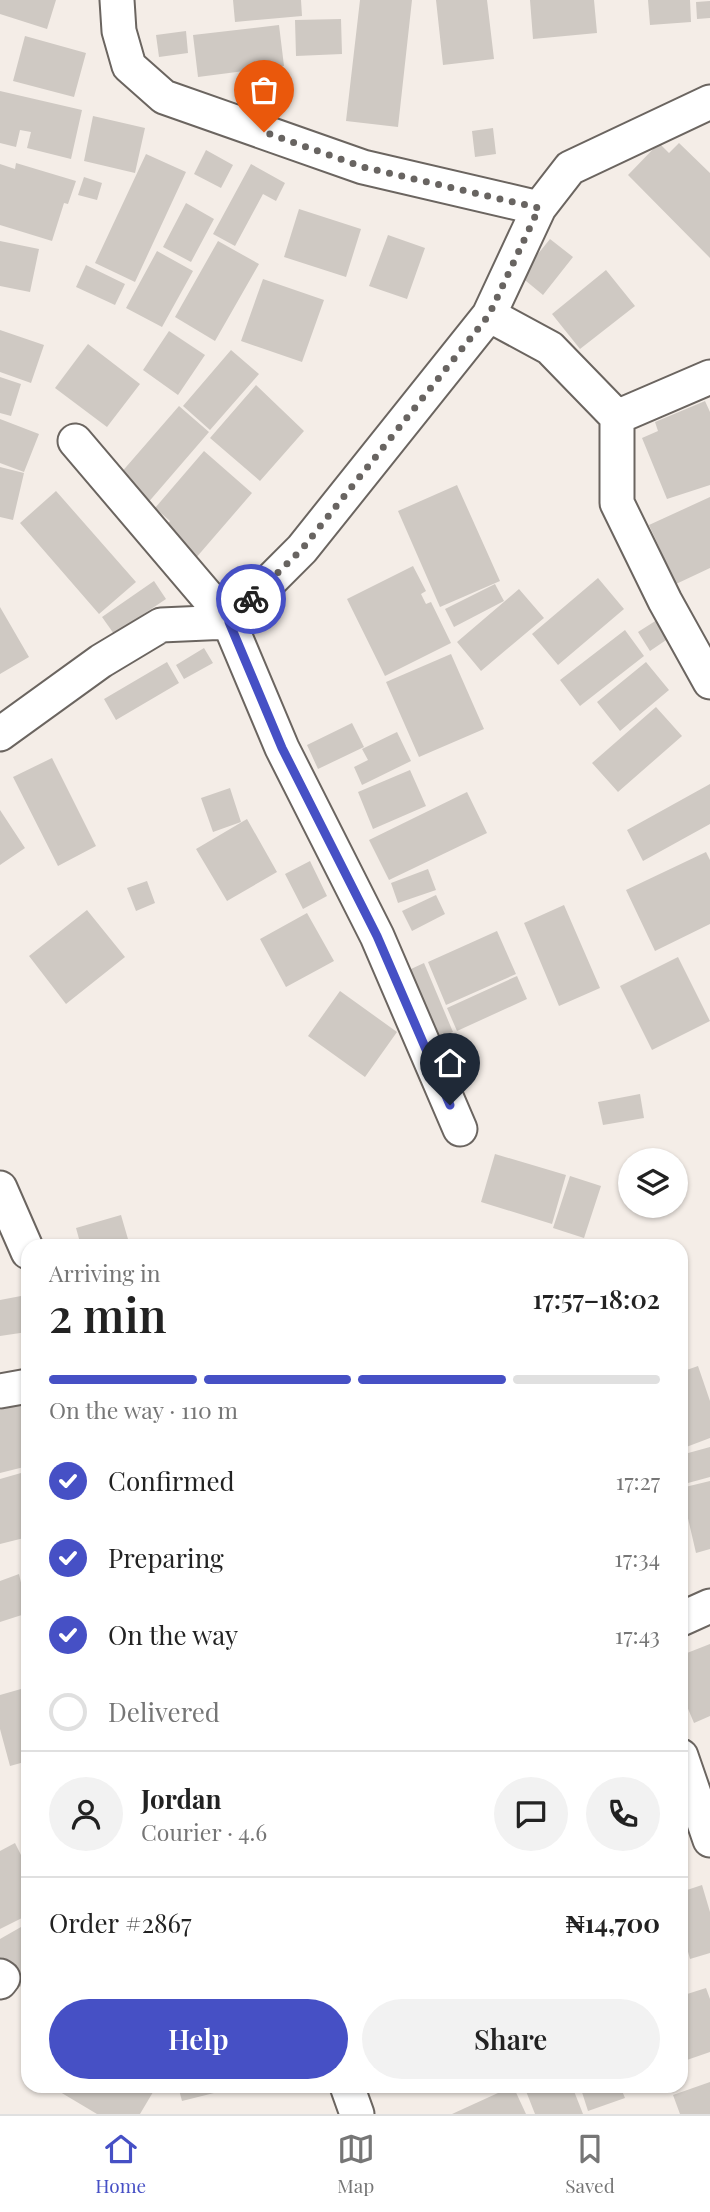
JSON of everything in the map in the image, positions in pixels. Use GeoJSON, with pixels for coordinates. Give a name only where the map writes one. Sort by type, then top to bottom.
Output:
{"type":"FeatureCollection","features":[{"type":"Feature","properties":{"kind":"street"},"geometry":{"type":"LineString","coordinates":[[117,0],[119,31],[129,66],[164,97],[363,167],[539,208]]}},
{"type":"Feature","properties":{"kind":"street"},"geometry":{"type":"LineString","coordinates":[[0,734],[101,661],[161,625],[229,622],[302,549],[489,315],[539,208],[570,168],[710,102]]}},
{"type":"Feature","properties":{"kind":"street"},"geometry":{"type":"LineString","coordinates":[[489,315],[550,348],[617,417],[617,503],[665,601],[710,682]]}},
{"type":"Feature","properties":{"kind":"street"},"geometry":{"type":"LineString","coordinates":[[617,417],[710,377]]}},
{"type":"Feature","properties":{"kind":"street"},"geometry":{"type":"LineString","coordinates":[[75,441],[229,622],[282,748],[377,936],[460,1129]]}},
{"type":"Feature","properties":{"kind":"street"},"geometry":{"type":"LineString","coordinates":[[0,1188],[22,1239]]}},
{"type":"Feature","properties":{"kind":"street"},"geometry":{"type":"LineString","coordinates":[[0,1391],[21,1387]]}},
{"type":"Feature","properties":{"kind":"street"},"geometry":{"type":"LineString","coordinates":[[688,1616],[710,1606]]}},
{"type":"Feature","properties":{"kind":"street"},"geometry":{"type":"LineString","coordinates":[[688,1776],[710,1840]]}},
{"type":"Feature","properties":{"kind":"street"},"geometry":{"type":"LineString","coordinates":[[0,1976],[3,1978],[0,1982]]}},
{"type":"Feature","properties":{"kind":"street"},"geometry":{"type":"LineString","coordinates":[[350,2093],[357,2114]]}},
{"type":"Feature","properties":{"kind":"building"},"geometry":{"type":"Polygon","coordinates":[[[0,0],[56,0],[47,29],[0,14],[0,0]]]}},
{"type":"Feature","properties":{"kind":"building"},"geometry":{"type":"Polygon","coordinates":[[[233,0],[301,0],[302,16],[235,22],[233,0]]]}},
{"type":"Feature","properties":{"kind":"building"},"geometry":{"type":"Polygon","coordinates":[[[360,0],[412,0],[398,127],[346,121],[360,0]]]}},
{"type":"Feature","properties":{"kind":"building"},"geometry":{"type":"Polygon","coordinates":[[[436,0],[487,0],[494,59],[443,65],[436,0]]]}},
{"type":"Feature","properties":{"kind":"building"},"geometry":{"type":"Polygon","coordinates":[[[530,0],[594,0],[597,33],[533,39],[530,0]]]}},
{"type":"Feature","properties":{"kind":"building"},"geometry":{"type":"Polygon","coordinates":[[[648,0],[690,0],[691,22],[650,25],[648,0]]]}},
{"type":"Feature","properties":{"kind":"building"},"geometry":{"type":"Polygon","coordinates":[[[710,1],[710,18],[697,19],[696,2],[710,1]]]}},
{"type":"Feature","properties":{"kind":"building"},"geometry":{"type":"Polygon","coordinates":[[[341,19],[342,54],[296,56],[295,20],[341,19]]]}},
{"type":"Feature","properties":{"kind":"building"},"geometry":{"type":"Polygon","coordinates":[[[279,25],[284,66],[198,77],[193,35],[279,25]]]}},
{"type":"Feature","properties":{"kind":"building"},"geometry":{"type":"Polygon","coordinates":[[[186,31],[188,53],[159,57],[156,35],[186,31]]]}},
{"type":"Feature","properties":{"kind":"building"},"geometry":{"type":"Polygon","coordinates":[[[25,36],[86,53],[74,97],[13,81],[25,36]]]}},
{"type":"Feature","properties":{"kind":"building"},"geometry":{"type":"Polygon","coordinates":[[[0,91],[82,110],[71,159],[27,148],[31,132],[20,130],[16,147],[0,143],[0,91]]]}},
{"type":"Feature","properties":{"kind":"building"},"geometry":{"type":"Polygon","coordinates":[[[93,116],[145,128],[135,173],[84,161],[93,116]]]}},
{"type":"Feature","properties":{"kind":"building"},"geometry":{"type":"Polygon","coordinates":[[[493,128],[496,154],[475,157],[472,131],[493,128]]]}},
{"type":"Feature","properties":{"kind":"building"},"geometry":{"type":"Polygon","coordinates":[[[659,143],[669,153],[679,143],[710,173],[710,258],[628,175],[659,143]]]}},
{"type":"Feature","properties":{"kind":"building"},"geometry":{"type":"Polygon","coordinates":[[[206,150],[233,165],[221,188],[194,174],[206,150]]]}},
{"type":"Feature","properties":{"kind":"building"},"geometry":{"type":"Polygon","coordinates":[[[146,154],[186,172],[135,282],[95,263],[146,154]]]}},
{"type":"Feature","properties":{"kind":"building"},"geometry":{"type":"Polygon","coordinates":[[[16,163],[76,181],[68,204],[64,203],[52,241],[0,225],[0,164],[15,169],[16,163]]]}},
{"type":"Feature","properties":{"kind":"building"},"geometry":{"type":"Polygon","coordinates":[[[251,164],[285,183],[276,201],[263,194],[235,246],[213,234],[251,164]]]}},
{"type":"Feature","properties":{"kind":"building"},"geometry":{"type":"Polygon","coordinates":[[[84,177],[102,183],[97,200],[78,195],[84,177]]]}},
{"type":"Feature","properties":{"kind":"building"},"geometry":{"type":"Polygon","coordinates":[[[186,203],[214,219],[191,262],[163,247],[186,203]]]}},
{"type":"Feature","properties":{"kind":"building"},"geometry":{"type":"Polygon","coordinates":[[[299,209],[361,229],[346,277],[284,257],[299,209]]]}},
{"type":"Feature","properties":{"kind":"building"},"geometry":{"type":"Polygon","coordinates":[[[388,235],[425,248],[407,299],[369,286],[388,235]]]}},
{"type":"Feature","properties":{"kind":"building"},"geometry":{"type":"Polygon","coordinates":[[[550,239],[573,257],[543,295],[520,276],[550,239]]]}},
{"type":"Feature","properties":{"kind":"building"},"geometry":{"type":"Polygon","coordinates":[[[0,241],[39,249],[30,292],[0,286],[0,241]]]}},
{"type":"Feature","properties":{"kind":"building"},"geometry":{"type":"Polygon","coordinates":[[[218,241],[259,264],[215,341],[175,317],[218,241]]]}},
{"type":"Feature","properties":{"kind":"building"},"geometry":{"type":"Polygon","coordinates":[[[157,251],[193,271],[162,327],[126,308],[157,251]]]}},
{"type":"Feature","properties":{"kind":"building"},"geometry":{"type":"Polygon","coordinates":[[[86,265],[125,284],[115,305],[76,287],[86,265]]]}},
{"type":"Feature","properties":{"kind":"building"},"geometry":{"type":"Polygon","coordinates":[[[606,270],[635,306],[580,349],[552,314],[606,270]]]}},
{"type":"Feature","properties":{"kind":"building"},"geometry":{"type":"Polygon","coordinates":[[[263,279],[324,300],[302,362],[241,341],[263,279]]]}},
{"type":"Feature","properties":{"kind":"building"},"geometry":{"type":"Polygon","coordinates":[[[0,330],[44,345],[31,383],[0,372],[0,330]]]}},
{"type":"Feature","properties":{"kind":"building"},"geometry":{"type":"Polygon","coordinates":[[[169,331],[205,355],[178,395],[143,370],[169,331]]]}},
{"type":"Feature","properties":{"kind":"building"},"geometry":{"type":"Polygon","coordinates":[[[88,344],[140,384],[107,427],[55,388],[88,344]]]}},
{"type":"Feature","properties":{"kind":"building"},"geometry":{"type":"Polygon","coordinates":[[[231,350],[259,374],[210,430],[183,406],[231,350]]]}},
{"type":"Feature","properties":{"kind":"building"},"geometry":{"type":"Polygon","coordinates":[[[0,377],[21,384],[11,416],[0,413],[0,377]]]}},
{"type":"Feature","properties":{"kind":"building"},"geometry":{"type":"Polygon","coordinates":[[[256,385],[304,431],[260,481],[210,438],[256,385]]]}},
{"type":"Feature","properties":{"kind":"building"},"geometry":{"type":"Polygon","coordinates":[[[705,401],[710,412],[710,485],[667,499],[642,438],[658,431],[655,422],[705,401]]]}},
{"type":"Feature","properties":{"kind":"building"},"geometry":{"type":"Polygon","coordinates":[[[179,406],[209,432],[146,505],[120,474],[179,406]]]}},
{"type":"Feature","properties":{"kind":"building"},"geometry":{"type":"Polygon","coordinates":[[[0,419],[39,434],[24,472],[0,463],[0,419]]]}},
{"type":"Feature","properties":{"kind":"building"},"geometry":{"type":"Polygon","coordinates":[[[204,451],[252,493],[195,559],[162,530],[170,521],[155,508],[204,451]]]}},
{"type":"Feature","properties":{"kind":"building"},"geometry":{"type":"Polygon","coordinates":[[[0,467],[24,473],[13,520],[0,517],[0,467]]]}},
{"type":"Feature","properties":{"kind":"building"},"geometry":{"type":"Polygon","coordinates":[[[457,485],[500,581],[440,607],[398,511],[457,485]]]}},
{"type":"Feature","properties":{"kind":"building"},"geometry":{"type":"Polygon","coordinates":[[[56,491],[136,582],[99,614],[20,523],[56,491]]]}},
{"type":"Feature","properties":{"kind":"building"},"geometry":{"type":"Polygon","coordinates":[[[710,497],[710,568],[676,584],[649,525],[710,497]]]}},
{"type":"Feature","properties":{"kind":"building"},"geometry":{"type":"Polygon","coordinates":[[[413,566],[426,591],[421,594],[426,604],[431,602],[451,643],[385,676],[347,599],[413,566]]]}},
{"type":"Feature","properties":{"kind":"building"},"geometry":{"type":"Polygon","coordinates":[[[598,578],[624,609],[558,665],[532,634],[598,578]]]}},
{"type":"Feature","properties":{"kind":"building"},"geometry":{"type":"Polygon","coordinates":[[[154,581],[166,599],[114,634],[102,617],[154,581]]]}},
{"type":"Feature","properties":{"kind":"building"},"geometry":{"type":"Polygon","coordinates":[[[495,584],[504,601],[454,627],[445,609],[495,584]]]}},
{"type":"Feature","properties":{"kind":"building"},"geometry":{"type":"Polygon","coordinates":[[[519,589],[544,618],[481,671],[457,642],[519,589]]]}},
{"type":"Feature","properties":{"kind":"building"},"geometry":{"type":"Polygon","coordinates":[[[0,607],[29,657],[0,674],[0,607]]]}},
{"type":"Feature","properties":{"kind":"building"},"geometry":{"type":"Polygon","coordinates":[[[660,618],[672,636],[650,651],[638,632],[660,618]]]}},
{"type":"Feature","properties":{"kind":"building"},"geometry":{"type":"Polygon","coordinates":[[[625,630],[644,656],[580,706],[560,680],[625,630]]]}},
{"type":"Feature","properties":{"kind":"building"},"geometry":{"type":"Polygon","coordinates":[[[204,648],[213,663],[184,679],[176,665],[204,648]]]}},
{"type":"Feature","properties":{"kind":"building"},"geometry":{"type":"Polygon","coordinates":[[[451,654],[484,729],[419,757],[386,682],[451,654]]]}},
{"type":"Feature","properties":{"kind":"building"},"geometry":{"type":"Polygon","coordinates":[[[167,662],[179,683],[116,720],[104,699],[167,662]]]}},
{"type":"Feature","properties":{"kind":"building"},"geometry":{"type":"Polygon","coordinates":[[[646,662],[669,690],[620,731],[597,702],[646,662]]]}},
{"type":"Feature","properties":{"kind":"building"},"geometry":{"type":"Polygon","coordinates":[[[656,707],[682,736],[618,792],[592,763],[656,707]]]}},
{"type":"Feature","properties":{"kind":"building"},"geometry":{"type":"Polygon","coordinates":[[[352,723],[364,747],[318,769],[307,745],[352,723]]]}},
{"type":"Feature","properties":{"kind":"building"},"geometry":{"type":"Polygon","coordinates":[[[397,732],[411,761],[362,785],[354,767],[368,760],[362,749],[397,732]]]}},
{"type":"Feature","properties":{"kind":"building"},"geometry":{"type":"Polygon","coordinates":[[[52,758],[96,846],[58,866],[13,777],[52,758]]]}},
{"type":"Feature","properties":{"kind":"building"},"geometry":{"type":"Polygon","coordinates":[[[410,770],[426,806],[373,829],[358,792],[410,770]]]}},
{"type":"Feature","properties":{"kind":"building"},"geometry":{"type":"Polygon","coordinates":[[[710,784],[710,824],[643,861],[627,830],[710,784]]]}},
{"type":"Feature","properties":{"kind":"building"},"geometry":{"type":"Polygon","coordinates":[[[230,788],[241,822],[213,832],[201,798],[230,788]]]}},
{"type":"Feature","properties":{"kind":"building"},"geometry":{"type":"Polygon","coordinates":[[[467,792],[487,833],[389,880],[369,840],[467,792]]]}},
{"type":"Feature","properties":{"kind":"building"},"geometry":{"type":"Polygon","coordinates":[[[0,810],[25,848],[0,865],[0,810]]]}},
{"type":"Feature","properties":{"kind":"building"},"geometry":{"type":"Polygon","coordinates":[[[247,819],[277,872],[227,901],[196,849],[247,819]]]}},
{"type":"Feature","properties":{"kind":"building"},"geometry":{"type":"Polygon","coordinates":[[[706,852],[710,860],[710,924],[655,951],[626,890],[706,852]]]}},
{"type":"Feature","properties":{"kind":"building"},"geometry":{"type":"Polygon","coordinates":[[[310,861],[327,896],[303,909],[285,874],[310,861]]]}},
{"type":"Feature","properties":{"kind":"building"},"geometry":{"type":"Polygon","coordinates":[[[428,869],[436,890],[398,903],[391,883],[428,869]]]}},
{"type":"Feature","properties":{"kind":"building"},"geometry":{"type":"Polygon","coordinates":[[[147,881],[155,903],[136,911],[127,888],[147,881]]]}},
{"type":"Feature","properties":{"kind":"building"},"geometry":{"type":"Polygon","coordinates":[[[436,895],[445,914],[412,931],[402,911],[436,895]]]}},
{"type":"Feature","properties":{"kind":"building"},"geometry":{"type":"Polygon","coordinates":[[[564,905],[600,988],[559,1006],[524,923],[564,905]]]}},
{"type":"Feature","properties":{"kind":"building"},"geometry":{"type":"Polygon","coordinates":[[[87,910],[125,957],[66,1004],[29,956],[87,910]]]}},
{"type":"Feature","properties":{"kind":"building"},"geometry":{"type":"Polygon","coordinates":[[[307,913],[334,961],[286,987],[260,939],[307,913]]]}},
{"type":"Feature","properties":{"kind":"building"},"geometry":{"type":"Polygon","coordinates":[[[497,931],[516,974],[446,1005],[428,962],[497,931]]]}},
{"type":"Feature","properties":{"kind":"building"},"geometry":{"type":"Polygon","coordinates":[[[678,957],[710,1021],[652,1050],[620,986],[678,957]]]}},
{"type":"Feature","properties":{"kind":"building"},"geometry":{"type":"Polygon","coordinates":[[[424,963],[453,1032],[427,1044],[398,975],[424,963]]]}},
{"type":"Feature","properties":{"kind":"building"},"geometry":{"type":"Polygon","coordinates":[[[517,976],[527,999],[457,1031],[447,1008],[517,976]]]}},
{"type":"Feature","properties":{"kind":"building"},"geometry":{"type":"Polygon","coordinates":[[[340,991],[397,1032],[365,1077],[308,1036],[340,991]]]}},
{"type":"Feature","properties":{"kind":"building"},"geometry":{"type":"Polygon","coordinates":[[[640,1094],[644,1118],[603,1125],[598,1102],[640,1094]]]}},
{"type":"Feature","properties":{"kind":"building"},"geometry":{"type":"Polygon","coordinates":[[[495,1154],[566,1175],[552,1224],[481,1202],[495,1154]]]}},
{"type":"Feature","properties":{"kind":"building"},"geometry":{"type":"Polygon","coordinates":[[[570,1176],[601,1186],[584,1238],[553,1228],[570,1176]]]}},
{"type":"Feature","properties":{"kind":"building"},"geometry":{"type":"Polygon","coordinates":[[[121,1215],[128,1239],[79,1239],[76,1228],[121,1215]]]}},
{"type":"Feature","properties":{"kind":"building"},"geometry":{"type":"Polygon","coordinates":[[[21,1296],[21,1333],[0,1336],[0,1300],[21,1296]]]}},
{"type":"Feature","properties":{"kind":"building"},"geometry":{"type":"Polygon","coordinates":[[[698,1366],[710,1401],[710,1438],[688,1446],[688,1370],[698,1366]]]}},
{"type":"Feature","properties":{"kind":"building"},"geometry":{"type":"Polygon","coordinates":[[[21,1404],[21,1468],[0,1473],[0,1410],[21,1404]]]}},
{"type":"Feature","properties":{"kind":"building"},"geometry":{"type":"Polygon","coordinates":[[[710,1447],[710,1477],[688,1483],[688,1453],[710,1447]]]}},
{"type":"Feature","properties":{"kind":"building"},"geometry":{"type":"Polygon","coordinates":[[[21,1473],[21,1539],[0,1544],[0,1479],[21,1473]]]}},
{"type":"Feature","properties":{"kind":"building"},"geometry":{"type":"Polygon","coordinates":[[[710,1481],[710,1549],[696,1553],[688,1518],[688,1486],[710,1481]]]}},
{"type":"Feature","properties":{"kind":"building"},"geometry":{"type":"Polygon","coordinates":[[[19,1574],[21,1615],[0,1622],[0,1581],[19,1574]]]}},
{"type":"Feature","properties":{"kind":"building"},"geometry":{"type":"Polygon","coordinates":[[[710,1644],[710,1716],[694,1723],[688,1709],[688,1653],[710,1644]]]}},
{"type":"Feature","properties":{"kind":"building"},"geometry":{"type":"Polygon","coordinates":[[[21,1689],[21,1763],[10,1766],[0,1729],[0,1695],[21,1689]]]}},
{"type":"Feature","properties":{"kind":"building"},"geometry":{"type":"Polygon","coordinates":[[[15,1843],[21,1855],[21,1918],[0,1929],[0,1851],[15,1843]]]}},
{"type":"Feature","properties":{"kind":"building"},"geometry":{"type":"Polygon","coordinates":[[[702,1885],[710,1912],[710,1953],[690,1959],[688,1952],[688,1890],[702,1885]]]}},
{"type":"Feature","properties":{"kind":"building"},"geometry":{"type":"Polygon","coordinates":[[[21,1927],[21,1986],[16,1989],[0,1962],[0,1939],[21,1927]]]}},
{"type":"Feature","properties":{"kind":"building"},"geometry":{"type":"Polygon","coordinates":[[[706,1988],[710,1999],[710,2052],[688,2060],[688,1994],[706,1988]]]}},
{"type":"Feature","properties":{"kind":"building"},"geometry":{"type":"Polygon","coordinates":[[[710,2082],[710,2114],[680,2114],[673,2095],[688,2093],[688,2090],[710,2082]]]}},
{"type":"Feature","properties":{"kind":"building"},"geometry":{"type":"Polygon","coordinates":[[[62,2093],[152,2093],[140,2114],[97,2114],[62,2093]]]}},
{"type":"Feature","properties":{"kind":"building"},"geometry":{"type":"Polygon","coordinates":[[[180,2093],[214,2093],[182,2101],[180,2093]]]}},
{"type":"Feature","properties":{"kind":"building"},"geometry":{"type":"Polygon","coordinates":[[[498,2093],[516,2093],[526,2114],[452,2114],[498,2093]]]}},
{"type":"Feature","properties":{"kind":"building"},"geometry":{"type":"Polygon","coordinates":[[[527,2093],[575,2093],[583,2114],[535,2114],[527,2093]]]}},
{"type":"Feature","properties":{"kind":"building"},"geometry":{"type":"Polygon","coordinates":[[[582,2093],[623,2093],[625,2098],[588,2111],[582,2093]]]}},
{"type":"Feature","properties":{"kind":"way so far"},"geometry":{"type":"LineString","coordinates":[[251,599],[302,549],[489,315],[539,208],[363,167],[264,132]]}},
{"type":"Feature","properties":{"kind":"route"},"geometry":{"type":"LineString","coordinates":[[251,599],[229,622],[282,748],[377,936],[450,1105]]}}]}
